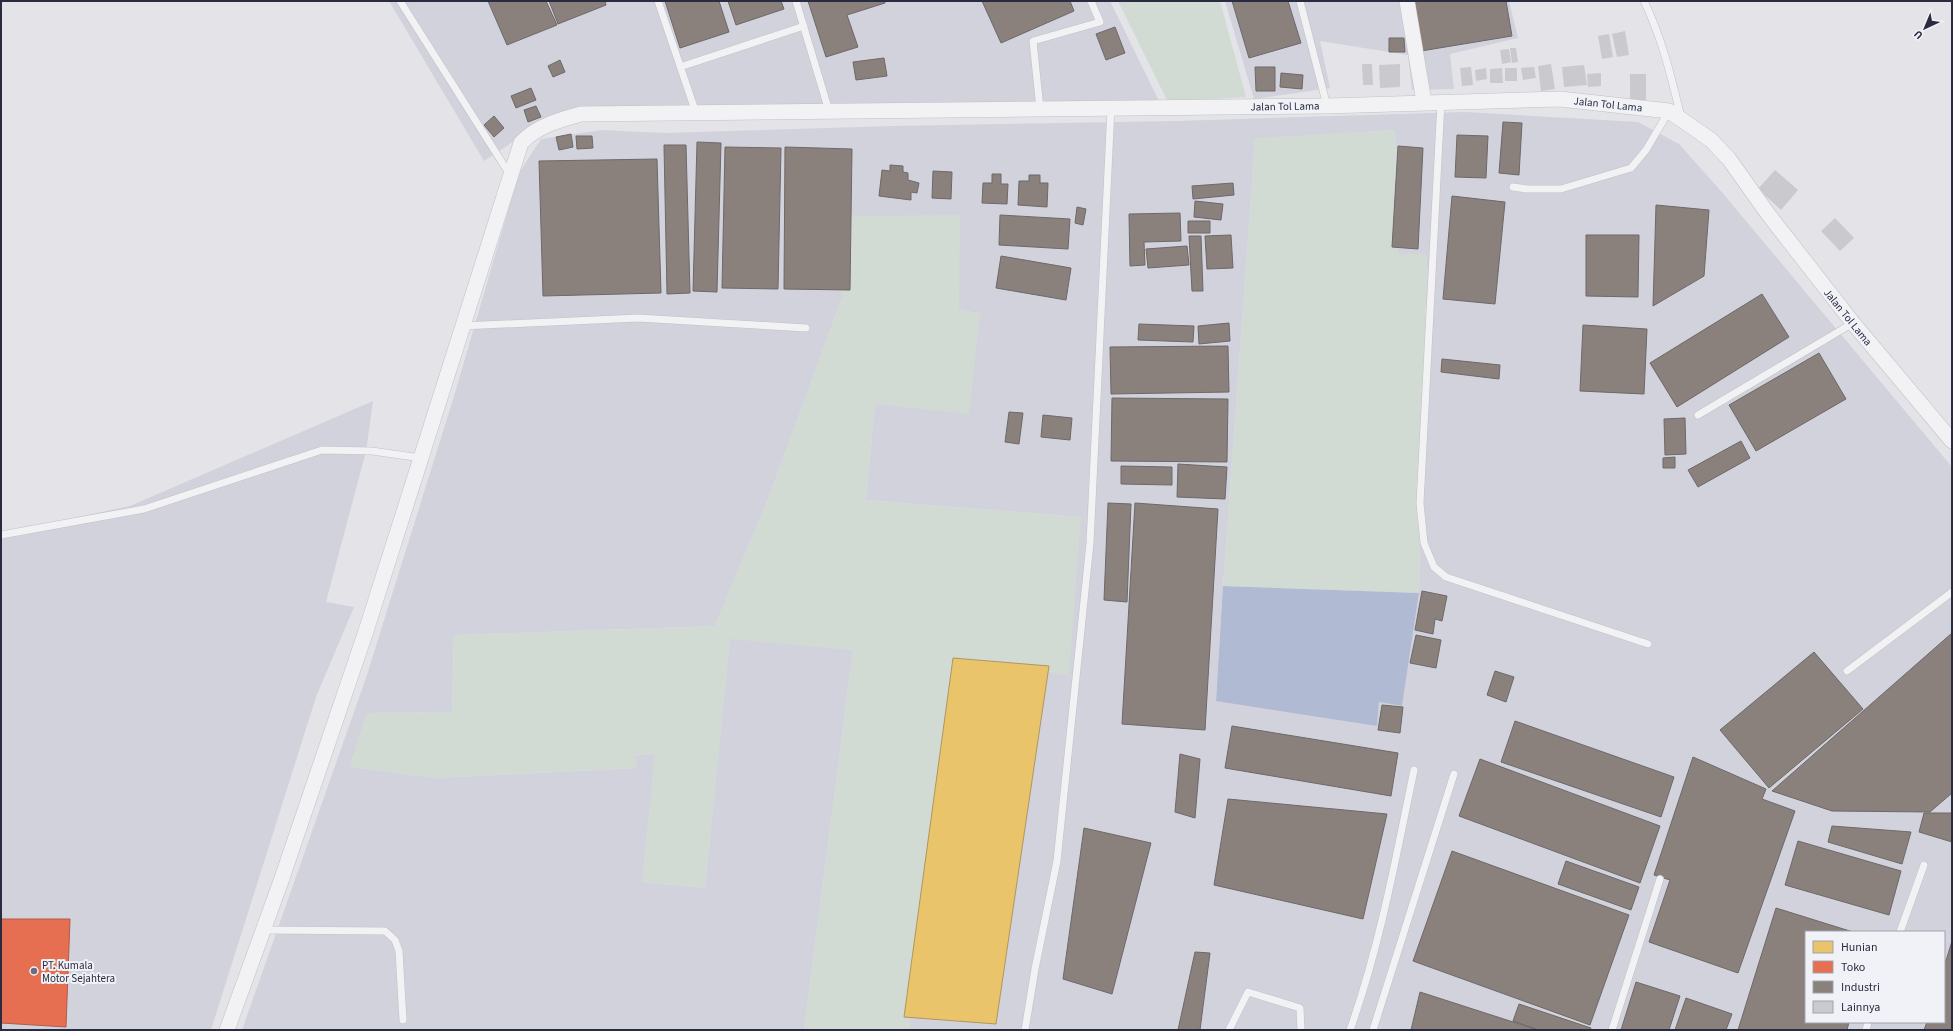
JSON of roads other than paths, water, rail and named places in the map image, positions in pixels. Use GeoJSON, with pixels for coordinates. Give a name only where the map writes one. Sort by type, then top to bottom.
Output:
{"type":"FeatureCollection","features":[{"type":"Feature","properties":{"kind":"street"},"geometry":{"type":"LineString","coordinates":[[1407,1],[1424,102]]}},
{"type":"Feature","properties":{"kind":"street","name":"Jalan Tol Lama"},"geometry":{"type":"LineString","coordinates":[[227,1030],[264,930],[366,631],[521,143],[528,136],[555,122],[581,114],[1327,106],[1560,99],[1675,115],[1710,140],[1729,159],[1768,214],[1853,323],[1952,441]]}},
{"type":"Feature","properties":{"kind":"lane"},"geometry":{"type":"LineString","coordinates":[[400,1],[510,175]]}},
{"type":"Feature","properties":{"kind":"lane"},"geometry":{"type":"LineString","coordinates":[[658,1],[696,113]]}},
{"type":"Feature","properties":{"kind":"lane"},"geometry":{"type":"LineString","coordinates":[[796,1],[829,111]]}},
{"type":"Feature","properties":{"kind":"lane"},"geometry":{"type":"LineString","coordinates":[[1040,109],[1033,41],[1100,22],[1091,1]]}},
{"type":"Feature","properties":{"kind":"lane"},"geometry":{"type":"LineString","coordinates":[[1300,1],[1327,106]]}},
{"type":"Feature","properties":{"kind":"lane"},"geometry":{"type":"LineString","coordinates":[[1513,187],[1561,190],[1631,168],[1675,115],[1668,64],[1657,27],[1644,1]]}},
{"type":"Feature","properties":{"kind":"lane"},"geometry":{"type":"LineString","coordinates":[[680,66],[804,26]]}},
{"type":"Feature","properties":{"kind":"lane"},"geometry":{"type":"LineString","coordinates":[[1441,102],[1420,503],[1424,543],[1434,567],[1446,577],[1648,644]]}},
{"type":"Feature","properties":{"kind":"lane"},"geometry":{"type":"LineString","coordinates":[[1025,1030],[1034,969],[1057,861],[1090,543],[1111,108]]}},
{"type":"Feature","properties":{"kind":"lane"},"geometry":{"type":"LineString","coordinates":[[462,326],[638,318],[806,328]]}},
{"type":"Feature","properties":{"kind":"lane"},"geometry":{"type":"LineString","coordinates":[[1698,415],[1853,323]]}},
{"type":"Feature","properties":{"kind":"lane"},"geometry":{"type":"LineString","coordinates":[[1,535],[144,509],[322,450],[372,451],[421,458]]}},
{"type":"Feature","properties":{"kind":"lane"},"geometry":{"type":"LineString","coordinates":[[1847,671],[1952,592]]}},
{"type":"Feature","properties":{"kind":"lane"},"geometry":{"type":"LineString","coordinates":[[1350,1030],[1366,986],[1414,770]]}},
{"type":"Feature","properties":{"kind":"lane"},"geometry":{"type":"LineString","coordinates":[[1373,1030],[1454,774]]}},
{"type":"Feature","properties":{"kind":"lane"},"geometry":{"type":"LineString","coordinates":[[1900,931],[1924,865]]}},
{"type":"Feature","properties":{"kind":"lane"},"geometry":{"type":"LineString","coordinates":[[1612,1030],[1660,879]]}},
{"type":"Feature","properties":{"kind":"lane"},"geometry":{"type":"LineString","coordinates":[[264,930],[385,931],[395,940],[399,951],[403,1020]]}},
{"type":"Feature","properties":{"kind":"lane"},"geometry":{"type":"LineString","coordinates":[[1229,1030],[1248,992],[1300,1008],[1301,1030]]}},
{"type":"Feature","properties":{"kind":"water"},"geometry":{"type":"Polygon","coordinates":[[[1223,586],[1419,593],[1402,706],[1379,702],[1377,726],[1216,701],[1223,586]]]}},
{"type":"Feature","properties":{"kind":"place","name":"PT. Kumala Motor Sejahtera"},"geometry":{"type":"Point","coordinates":[34,971]}}]}
